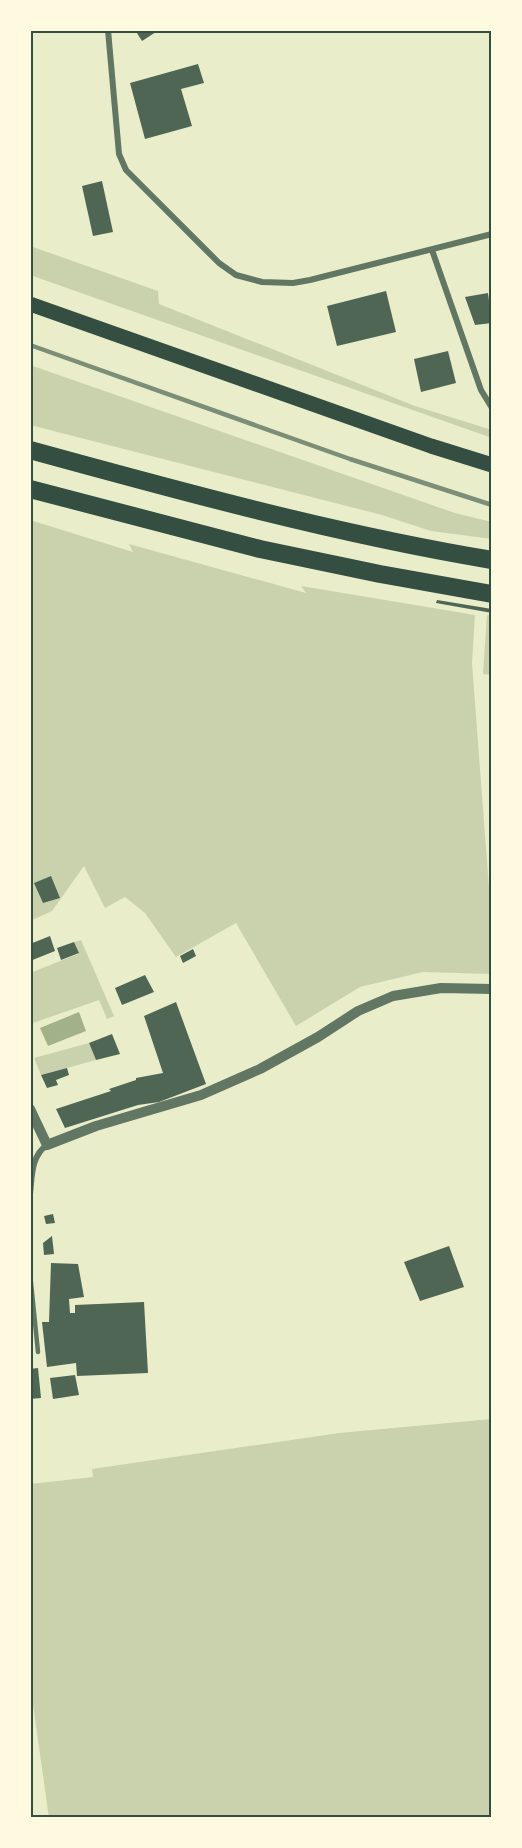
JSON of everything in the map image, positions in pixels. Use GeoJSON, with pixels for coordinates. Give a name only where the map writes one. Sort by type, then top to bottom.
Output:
{"type":"FeatureCollection","features":[{"type":"Feature","properties":{"kind":"highway"},"geometry":{"type":"LineString","coordinates":[[30,450],[252,509],[422,548],[492,561]]}},
{"type":"Feature","properties":{"kind":"highway"},"geometry":{"type":"LineString","coordinates":[[30,489],[260,549],[492,594]]}},
{"type":"Feature","properties":{"kind":"main road"},"geometry":{"type":"LineString","coordinates":[[30,304],[420,442],[492,465]]}},
{"type":"Feature","properties":{"kind":"street"},"geometry":{"type":"LineString","coordinates":[[108,30],[119,154],[126,170],[182,228],[219,263],[236,275],[262,282],[293,283],[492,234]]}},
{"type":"Feature","properties":{"kind":"street"},"geometry":{"type":"LineString","coordinates":[[432,250],[481,390],[492,408]]}},
{"type":"Feature","properties":{"kind":"street"},"geometry":{"type":"LineString","coordinates":[[30,1194],[35,1160],[39,1151],[47,1145],[96,1126],[176,1104],[210,1091],[260,1069],[318,1037],[358,1011],[393,996],[441,988],[492,989]]}},
{"type":"Feature","properties":{"kind":"street"},"geometry":{"type":"LineString","coordinates":[[30,1109],[47,1145]]}},
{"type":"Feature","properties":{"kind":"lane"},"geometry":{"type":"LineString","coordinates":[[30,1273],[38,1352]]}},
{"type":"Feature","properties":{"kind":"shaded area"},"geometry":{"type":"Polygon","coordinates":[[[30,246],[158,291],[159,304],[415,406],[492,430],[492,438],[30,275],[30,246]]]}},
{"type":"Feature","properties":{"kind":"shaded area"},"geometry":{"type":"Polygon","coordinates":[[[30,365],[455,513],[492,522],[492,539],[431,531],[382,515],[30,425],[30,365]]]}},
{"type":"Feature","properties":{"kind":"shaded area"},"geometry":{"type":"Polygon","coordinates":[[[30,520],[133,552],[129,544],[306,593],[301,586],[475,615],[472,663],[492,928],[492,974],[423,972],[360,987],[296,1026],[236,923],[176,957],[145,913],[125,897],[105,908],[84,866],[52,911],[30,921],[30,520]]]}},
{"type":"Feature","properties":{"kind":"shaded area"},"geometry":{"type":"Polygon","coordinates":[[[487,615],[492,616],[492,675],[483,674],[487,615]]]}},
{"type":"Feature","properties":{"kind":"shaded area"},"geometry":{"type":"Polygon","coordinates":[[[81,940],[114,1016],[107,1019],[99,1000],[30,1024],[30,973],[78,954],[74,942],[81,940]]]}},
{"type":"Feature","properties":{"kind":"shaded area"},"geometry":{"type":"Polygon","coordinates":[[[79,1012],[86,1031],[48,1046],[40,1028],[79,1012]]]}},
{"type":"Feature","properties":{"kind":"shaded area"},"geometry":{"type":"Polygon","coordinates":[[[89,1043],[96,1060],[41,1075],[34,1058],[89,1043]]]}},
{"type":"Feature","properties":{"kind":"shaded area"},"geometry":{"type":"Polygon","coordinates":[[[492,1419],[492,1818],[49,1818],[30,1683],[30,1484],[93,1477],[92,1469],[339,1433],[492,1419]]]}},
{"type":"Feature","properties":{"kind":"building"},"geometry":{"type":"Polygon","coordinates":[[[135,30],[159,30],[142,41],[135,30]]]}},
{"type":"Feature","properties":{"kind":"building"},"geometry":{"type":"Polygon","coordinates":[[[198,64],[204,83],[181,89],[192,126],[145,139],[130,83],[198,64]]]}},
{"type":"Feature","properties":{"kind":"building"},"geometry":{"type":"Polygon","coordinates":[[[102,181],[113,232],[93,236],[82,186],[102,181]]]}},
{"type":"Feature","properties":{"kind":"building"},"geometry":{"type":"Polygon","coordinates":[[[386,291],[396,332],[337,346],[327,306],[386,291]]]}},
{"type":"Feature","properties":{"kind":"building"},"geometry":{"type":"Polygon","coordinates":[[[488,293],[492,323],[475,325],[465,297],[488,293]]]}},
{"type":"Feature","properties":{"kind":"building"},"geometry":{"type":"Polygon","coordinates":[[[448,351],[456,383],[421,392],[414,359],[448,351]]]}},
{"type":"Feature","properties":{"kind":"building"},"geometry":{"type":"Polygon","coordinates":[[[437,600],[492,609],[492,613],[436,603],[437,600]]]}},
{"type":"Feature","properties":{"kind":"building"},"geometry":{"type":"Polygon","coordinates":[[[51,876],[60,898],[43,903],[34,883],[51,876]]]}},
{"type":"Feature","properties":{"kind":"building"},"geometry":{"type":"Polygon","coordinates":[[[50,936],[55,951],[30,961],[30,944],[50,936]]]}},
{"type":"Feature","properties":{"kind":"building"},"geometry":{"type":"Polygon","coordinates":[[[74,942],[79,953],[61,960],[57,948],[74,942]]]}},
{"type":"Feature","properties":{"kind":"building"},"geometry":{"type":"Polygon","coordinates":[[[193,949],[196,956],[183,963],[180,956],[193,949]]]}},
{"type":"Feature","properties":{"kind":"building"},"geometry":{"type":"Polygon","coordinates":[[[145,975],[154,992],[122,1005],[115,988],[145,975]]]}},
{"type":"Feature","properties":{"kind":"building"},"geometry":{"type":"Polygon","coordinates":[[[176,1002],[206,1084],[159,1102],[138,1105],[65,1128],[56,1109],[111,1091],[109,1089],[136,1080],[136,1078],[163,1073],[144,1016],[176,1002]]]}},
{"type":"Feature","properties":{"kind":"building"},"geometry":{"type":"Polygon","coordinates":[[[112,1034],[120,1054],[96,1060],[89,1043],[112,1034]]]}},
{"type":"Feature","properties":{"kind":"building"},"geometry":{"type":"Polygon","coordinates":[[[67,1068],[69,1075],[56,1080],[58,1085],[47,1088],[41,1075],[67,1068]]]}},
{"type":"Feature","properties":{"kind":"building"},"geometry":{"type":"Polygon","coordinates":[[[53,1214],[55,1223],[46,1224],[44,1216],[53,1214]]]}},
{"type":"Feature","properties":{"kind":"building"},"geometry":{"type":"Polygon","coordinates":[[[52,1236],[54,1254],[44,1255],[43,1243],[52,1236]]]}},
{"type":"Feature","properties":{"kind":"building"},"geometry":{"type":"Polygon","coordinates":[[[449,1246],[464,1287],[420,1301],[404,1262],[449,1246]]]}},
{"type":"Feature","properties":{"kind":"building"},"geometry":{"type":"Polygon","coordinates":[[[51,1263],[78,1264],[84,1297],[69,1299],[70,1313],[75,1313],[75,1305],[144,1302],[148,1373],[77,1376],[76,1363],[47,1367],[42,1322],[49,1322],[51,1263]]]}},
{"type":"Feature","properties":{"kind":"building"},"geometry":{"type":"Polygon","coordinates":[[[38,1368],[41,1398],[30,1399],[30,1369],[38,1368]]]}},
{"type":"Feature","properties":{"kind":"building"},"geometry":{"type":"Polygon","coordinates":[[[75,1375],[79,1395],[53,1399],[50,1378],[75,1375]]]}},
{"type":"Feature","properties":{"kind":"railway"},"geometry":{"type":"LineString","coordinates":[[30,345],[350,459],[492,505]]}}]}
